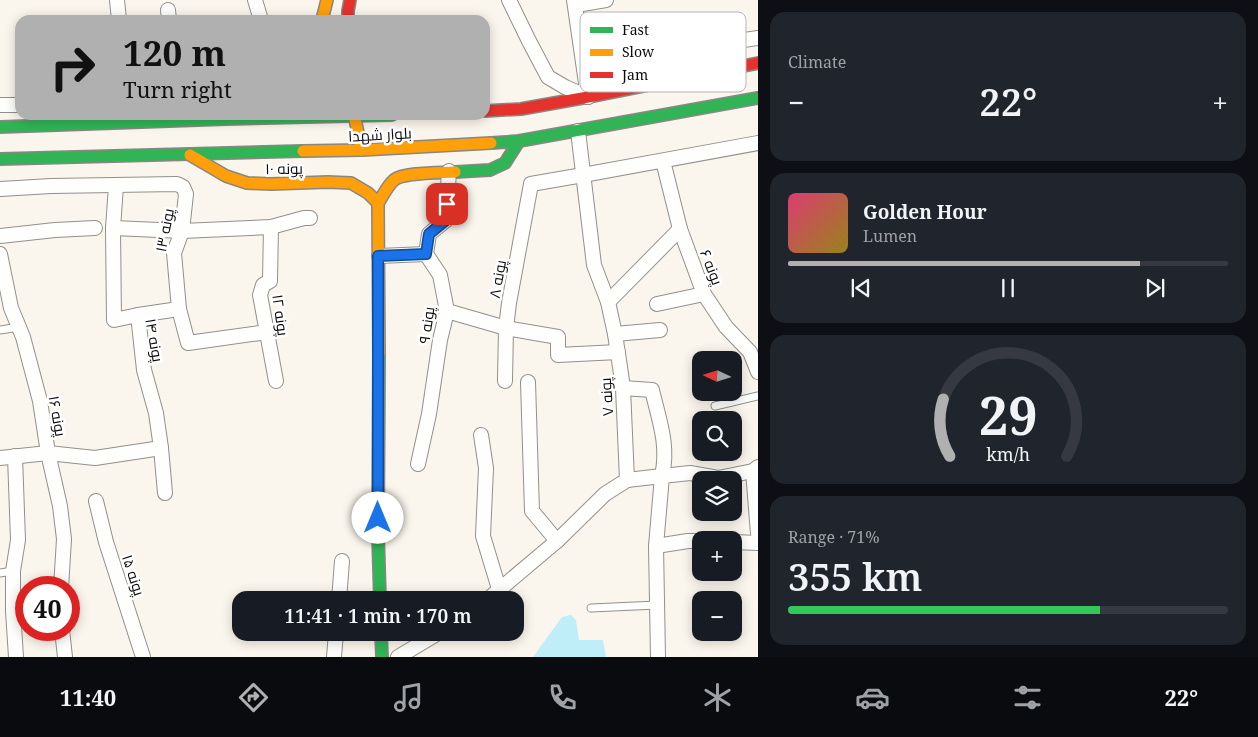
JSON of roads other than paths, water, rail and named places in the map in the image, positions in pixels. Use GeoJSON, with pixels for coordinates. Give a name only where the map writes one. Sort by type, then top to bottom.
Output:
{"type":"FeatureCollection","features":[{"type":"Feature","properties":{"kind":"main road"},"geometry":{"type":"LineString","coordinates":[[323,15],[327,0]]}},
{"type":"Feature","properties":{"kind":"main road"},"geometry":{"type":"LineString","coordinates":[[348,15],[350,0]]}},
{"type":"Feature","properties":{"kind":"main road"},"geometry":{"type":"LineString","coordinates":[[490,111],[521,109],[613,92]]}},
{"type":"Feature","properties":{"kind":"main road","name":"بلوار شهدا"},"geometry":{"type":"LineString","coordinates":[[0,159],[362,150],[519,141],[758,98]]}},
{"type":"Feature","properties":{"kind":"main road","name":"بلوار شهدا"},"geometry":{"type":"LineString","coordinates":[[0,127],[160,120]]}},
{"type":"Feature","properties":{"kind":"main road"},"geometry":{"type":"LineString","coordinates":[[355,120],[362,150]]}},
{"type":"Feature","properties":{"kind":"main road"},"geometry":{"type":"LineString","coordinates":[[380,591],[378,203],[395,179],[414,174],[490,170],[505,163],[519,141]]}},
{"type":"Feature","properties":{"kind":"main road","name":"پونه ۱۰"},"geometry":{"type":"LineString","coordinates":[[190,155],[226,176],[247,183],[351,183],[368,193],[378,203]]}},
{"type":"Feature","properties":{"kind":"main road"},"geometry":{"type":"LineString","coordinates":[[381,641],[382,657]]}},
{"type":"Feature","properties":{"kind":"street"},"geometry":{"type":"LineString","coordinates":[[117,0],[118,15]]}},
{"type":"Feature","properties":{"kind":"street"},"geometry":{"type":"LineString","coordinates":[[255,0],[260,15]]}},
{"type":"Feature","properties":{"kind":"street"},"geometry":{"type":"LineString","coordinates":[[509,0],[548,77],[588,97]]}},
{"type":"Feature","properties":{"kind":"street"},"geometry":{"type":"LineString","coordinates":[[580,37],[575,3],[606,0]]}},
{"type":"Feature","properties":{"kind":"street"},"geometry":{"type":"LineString","coordinates":[[587,92],[588,97]]}},
{"type":"Feature","properties":{"kind":"street"},"geometry":{"type":"LineString","coordinates":[[0,105],[15,105]]}},
{"type":"Feature","properties":{"kind":"street","name":"پونه ۷"},"geometry":{"type":"LineString","coordinates":[[578,131],[594,265],[608,302],[623,388],[626,480]]}},
{"type":"Feature","properties":{"kind":"street"},"geometry":{"type":"LineString","coordinates":[[583,175],[758,143]]}},
{"type":"Feature","properties":{"kind":"street","name":"پونه ۶"},"geometry":{"type":"LineString","coordinates":[[663,160],[680,229],[704,294],[726,327],[754,352],[758,372]]}},
{"type":"Feature","properties":{"kind":"street"},"geometry":{"type":"LineString","coordinates":[[378,256],[426,254],[429,234],[446,220],[449,171]]}},
{"type":"Feature","properties":{"kind":"street","name":"پونه ۸"},"geometry":{"type":"LineString","coordinates":[[505,381],[506,328],[509,303],[532,184],[583,175]]}},
{"type":"Feature","properties":{"kind":"street","name":"پونه ۱۳"},"geometry":{"type":"LineString","coordinates":[[116,186],[177,184],[183,187],[186,194],[182,231],[174,253],[179,309],[188,343],[267,332]]}},
{"type":"Feature","properties":{"kind":"street"},"geometry":{"type":"LineString","coordinates":[[0,189],[51,186],[116,186]]}},
{"type":"Feature","properties":{"kind":"street","name":"پونه ۱۴"},"geometry":{"type":"LineString","coordinates":[[116,186],[113,228],[114,320],[138,314],[144,370],[156,414],[165,493]]}},
{"type":"Feature","properties":{"kind":"street"},"geometry":{"type":"LineString","coordinates":[[113,228],[182,231],[271,227],[310,218]]}},
{"type":"Feature","properties":{"kind":"street","name":"پونه ۱۲"},"geometry":{"type":"LineString","coordinates":[[271,227],[270,281],[263,285],[260,294],[276,380]]}},
{"type":"Feature","properties":{"kind":"street"},"geometry":{"type":"LineString","coordinates":[[0,236],[96,228]]}},
{"type":"Feature","properties":{"kind":"street"},"geometry":{"type":"LineString","coordinates":[[608,302],[680,229]]}},
{"type":"Feature","properties":{"kind":"street","name":"پونه ۱۶"},"geometry":{"type":"LineString","coordinates":[[0,254],[11,308],[23,337],[40,401],[48,453],[60,506],[64,539],[62,576]]}},
{"type":"Feature","properties":{"kind":"street","name":"پونه ۹"},"geometry":{"type":"LineString","coordinates":[[418,464],[447,311],[440,275],[426,254]]}},
{"type":"Feature","properties":{"kind":"street"},"geometry":{"type":"LineString","coordinates":[[657,304],[704,294]]}},
{"type":"Feature","properties":{"kind":"street"},"geometry":{"type":"LineString","coordinates":[[138,314],[179,309]]}},
{"type":"Feature","properties":{"kind":"street"},"geometry":{"type":"LineString","coordinates":[[447,311],[506,328],[558,337],[558,355],[618,352]]}},
{"type":"Feature","properties":{"kind":"street"},"geometry":{"type":"LineString","coordinates":[[615,334],[660,330]]}},
{"type":"Feature","properties":{"kind":"street"},"geometry":{"type":"LineString","coordinates":[[528,382],[532,511],[557,541]]}},
{"type":"Feature","properties":{"kind":"street"},"geometry":{"type":"LineString","coordinates":[[623,388],[652,390],[665,441],[665,462],[657,519],[656,546],[658,657]]}},
{"type":"Feature","properties":{"kind":"street"},"geometry":{"type":"LineString","coordinates":[[481,435],[486,468],[483,536],[499,589]]}},
{"type":"Feature","properties":{"kind":"street"},"geometry":{"type":"LineString","coordinates":[[0,458],[48,453],[95,458],[161,448]]}},
{"type":"Feature","properties":{"kind":"street"},"geometry":{"type":"LineString","coordinates":[[15,456],[18,540],[7,572],[13,611],[16,657]]}},
{"type":"Feature","properties":{"kind":"street"},"geometry":{"type":"LineString","coordinates":[[497,591],[557,541],[606,494],[626,480],[690,473],[718,478],[756,469],[758,534]]}},
{"type":"Feature","properties":{"kind":"street","name":"پونه ۱۵"},"geometry":{"type":"LineString","coordinates":[[96,501],[106,542],[143,657]]}},
{"type":"Feature","properties":{"kind":"street"},"geometry":{"type":"LineString","coordinates":[[656,546],[692,541]]}},
{"type":"Feature","properties":{"kind":"street"},"geometry":{"type":"LineString","coordinates":[[742,542],[758,543]]}},
{"type":"Feature","properties":{"kind":"street"},"geometry":{"type":"LineString","coordinates":[[340,591],[342,561]]}},
{"type":"Feature","properties":{"kind":"street"},"geometry":{"type":"LineString","coordinates":[[63,641],[65,657]]}},
{"type":"Feature","properties":{"kind":"street"},"geometry":{"type":"LineString","coordinates":[[334,657],[335,641]]}},
{"type":"Feature","properties":{"kind":"street"},"geometry":{"type":"LineString","coordinates":[[398,657],[425,641]]}},
{"type":"Feature","properties":{"kind":"lane"},"geometry":{"type":"LineString","coordinates":[[0,330],[19,327]]}},
{"type":"Feature","properties":{"kind":"lane"},"geometry":{"type":"LineString","coordinates":[[715,406],[758,396]]}},
{"type":"Feature","properties":{"kind":"lane"},"geometry":{"type":"LineString","coordinates":[[591,608],[657,605]]}},
{"type":"Feature","properties":{"kind":"water"},"geometry":{"type":"Polygon","coordinates":[[[571,615],[576,620],[579,640],[603,640],[606,657],[533,657],[562,617],[571,615]]]}}]}
